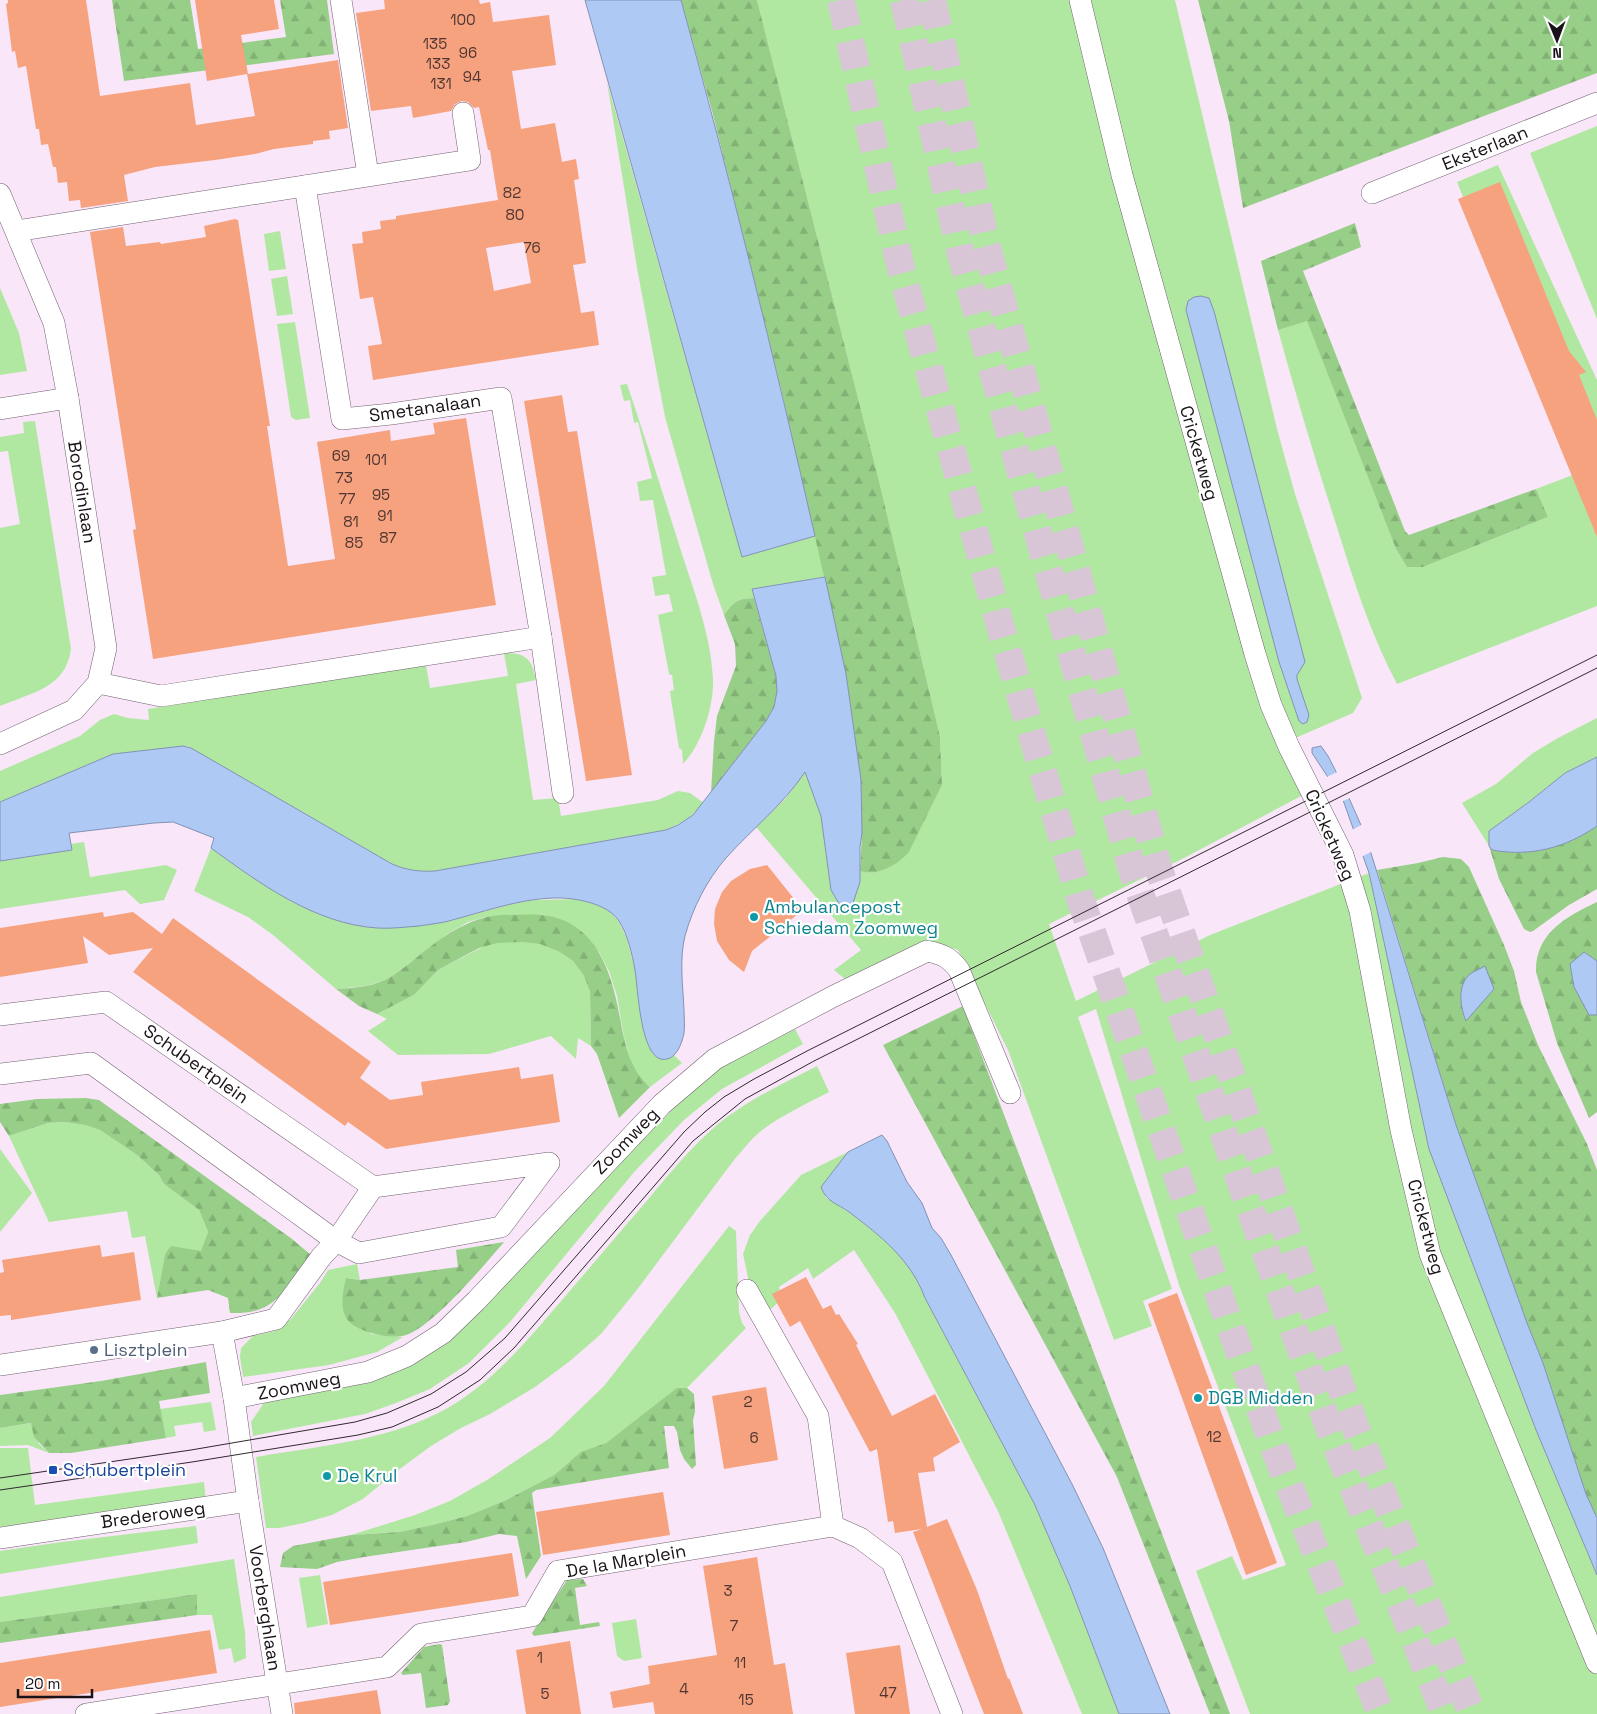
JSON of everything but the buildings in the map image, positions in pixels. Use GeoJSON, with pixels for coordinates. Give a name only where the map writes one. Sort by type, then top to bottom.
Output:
{"type":"FeatureCollection","features":[{"type":"Feature","properties":{"kind":"street"},"geometry":{"type":"LineString","coordinates":[[341,0],[368,176]]}},
{"type":"Feature","properties":{"kind":"street","name":"Cricketweg"},"geometry":{"type":"LineString","coordinates":[[1080,0],[1122,176],[1255,654],[1271,705],[1288,747],[1343,856],[1360,911],[1402,1130],[1430,1254],[1597,1663]]}},
{"type":"Feature","properties":{"kind":"street","name":"Eksterlaan"},"geometry":{"type":"LineString","coordinates":[[1372,192],[1597,104]]}},
{"type":"Feature","properties":{"kind":"street"},"geometry":{"type":"LineString","coordinates":[[16,231],[470,160],[463,113]]}},
{"type":"Feature","properties":{"kind":"street","name":"Smetanalaan"},"geometry":{"type":"LineString","coordinates":[[305,186],[342,419],[501,398],[541,637],[563,793]]}},
{"type":"Feature","properties":{"kind":"street","name":"Borodinlaan"},"geometry":{"type":"LineString","coordinates":[[0,194],[54,323],[68,398],[106,648],[98,683],[74,710],[0,744]]}},
{"type":"Feature","properties":{"kind":"street"},"geometry":{"type":"LineString","coordinates":[[0,409],[68,398]]}},
{"type":"Feature","properties":{"kind":"street"},"geometry":{"type":"LineString","coordinates":[[98,683],[161,696],[541,637]]}},
{"type":"Feature","properties":{"kind":"street","name":"Zoomweg"},"geometry":{"type":"LineString","coordinates":[[248,1501],[234,1398],[368,1372],[407,1356],[443,1332],[476,1301],[662,1104],[714,1059],[834,996],[927,951],[941,953],[950,958],[959,970],[1010,1093]]}},
{"type":"Feature","properties":{"kind":"street","name":"Schubertplein"},"geometry":{"type":"LineString","coordinates":[[0,1015],[106,1002],[373,1186]]}},
{"type":"Feature","properties":{"kind":"street"},"geometry":{"type":"LineString","coordinates":[[0,1074],[91,1063],[336,1241],[359,1253],[501,1228],[549,1163],[373,1186],[336,1241],[322,1256],[276,1319],[222,1332],[0,1365]]}},
{"type":"Feature","properties":{"kind":"street"},"geometry":{"type":"LineString","coordinates":[[747,1290],[818,1416],[833,1526],[860,1538],[892,1562],[952,1714]]}},
{"type":"Feature","properties":{"kind":"street"},"geometry":{"type":"LineString","coordinates":[[222,1332],[234,1398]]}},
{"type":"Feature","properties":{"kind":"street","name":"Brederoweg"},"geometry":{"type":"LineString","coordinates":[[0,1538],[248,1501]]}},
{"type":"Feature","properties":{"kind":"street","name":"Voorberghlaan"},"geometry":{"type":"LineString","coordinates":[[248,1501],[282,1714]]}},
{"type":"Feature","properties":{"kind":"street","name":"De la Marplein"},"geometry":{"type":"LineString","coordinates":[[277,1684],[387,1667],[420,1634],[532,1616],[558,1571],[833,1526]]}},
{"type":"Feature","properties":{"kind":"street"},"geometry":{"type":"LineString","coordinates":[[86,1714],[277,1684]]}},
{"type":"Feature","properties":{"kind":"green space"},"geometry":{"type":"Polygon","coordinates":[[[112,0],[190,0],[198,49],[286,37],[280,0],[327,0],[334,54],[124,81],[112,0]]]}},
{"type":"Feature","properties":{"kind":"green space"},"geometry":{"type":"Polygon","coordinates":[[[681,0],[757,0],[879,481],[940,736],[942,785],[909,852],[887,869],[880,871],[860,871],[862,833],[861,780],[846,674],[781,389],[712,111],[681,0]]]}},
{"type":"Feature","properties":{"kind":"green space"},"geometry":{"type":"Polygon","coordinates":[[[757,0],[1175,0],[1277,429],[1295,494],[1362,698],[1353,713],[1277,746],[1305,794],[1184,858],[1049,924],[1076,1001],[1210,935],[1369,873],[1429,1149],[1536,1430],[1597,1575],[1597,1714],[1250,1714],[1196,1571],[1232,1556],[1243,1580],[1286,1565],[1179,1285],[1096,1009],[1078,1017],[1172,1289],[1143,1301],[1152,1326],[1114,1340],[1008,1050],[958,950],[934,942],[910,948],[845,979],[834,970],[861,950],[756,827],[785,799],[805,772],[821,816],[831,890],[860,882],[860,871],[874,872],[887,869],[904,856],[909,851],[942,785],[940,736],[879,481],[757,0]]]}},
{"type":"Feature","properties":{"kind":"green space"},"geometry":{"type":"Polygon","coordinates":[[[1198,0],[1597,0],[1597,73],[1243,208],[1229,121],[1198,0]]]}},
{"type":"Feature","properties":{"kind":"green space"},"geometry":{"type":"Polygon","coordinates":[[[607,82],[742,557],[815,536],[825,577],[752,589],[754,598],[736,602],[724,615],[713,584],[665,417],[637,268],[607,82]]]}},
{"type":"Feature","properties":{"kind":"green space"},"geometry":{"type":"Polygon","coordinates":[[[1597,126],[1597,319],[1530,153],[1597,126]]]}},
{"type":"Feature","properties":{"kind":"green space"},"geometry":{"type":"Polygon","coordinates":[[[1498,165],[1597,380],[1597,606],[1397,684],[1378,645],[1356,585],[1313,452],[1278,330],[1307,320],[1396,549],[1407,567],[1423,567],[1548,517],[1536,489],[1575,474],[1457,182],[1498,165]]]}},
{"type":"Feature","properties":{"kind":"green space"},"geometry":{"type":"Polygon","coordinates":[[[1355,223],[1361,247],[1303,271],[1405,531],[1409,535],[1536,489],[1548,517],[1423,567],[1407,567],[1396,549],[1307,321],[1278,330],[1261,261],[1355,223]]]}},
{"type":"Feature","properties":{"kind":"green space"},"geometry":{"type":"Polygon","coordinates":[[[280,231],[286,269],[269,271],[264,234],[280,231]]]}},
{"type":"Feature","properties":{"kind":"green space"},"geometry":{"type":"Polygon","coordinates":[[[287,276],[293,314],[277,316],[271,279],[287,276]]]}},
{"type":"Feature","properties":{"kind":"green space"},"geometry":{"type":"Polygon","coordinates":[[[0,288],[19,333],[27,371],[0,375],[0,288]]]}},
{"type":"Feature","properties":{"kind":"green space"},"geometry":{"type":"Polygon","coordinates":[[[295,322],[310,418],[296,420],[291,417],[277,324],[295,322]]]}},
{"type":"Feature","properties":{"kind":"green space"},"geometry":{"type":"Polygon","coordinates":[[[627,384],[697,600],[706,631],[712,663],[713,690],[706,724],[696,746],[683,764],[670,691],[674,690],[672,675],[669,674],[658,615],[673,611],[669,594],[655,596],[652,577],[666,575],[653,500],[640,501],[637,482],[652,478],[638,422],[634,423],[630,400],[624,401],[620,385],[627,384]]]}},
{"type":"Feature","properties":{"kind":"green space"},"geometry":{"type":"Polygon","coordinates":[[[35,421],[71,649],[68,662],[55,681],[35,693],[0,706],[0,528],[20,524],[8,451],[0,452],[0,437],[24,433],[23,422],[35,421]]]}},
{"type":"Feature","properties":{"kind":"green space"},"geometry":{"type":"Polygon","coordinates":[[[754,598],[776,676],[777,691],[774,707],[766,721],[711,793],[717,716],[736,666],[735,644],[724,615],[736,602],[754,598]]]}},
{"type":"Feature","properties":{"kind":"green space"},"geometry":{"type":"Polygon","coordinates":[[[504,653],[518,654],[527,659],[530,662],[536,680],[516,684],[533,800],[558,798],[561,816],[658,800],[678,791],[690,793],[704,803],[688,819],[666,830],[435,871],[418,871],[392,864],[187,746],[113,754],[0,802],[0,771],[80,736],[100,720],[114,714],[128,718],[149,720],[148,709],[426,665],[430,688],[508,676],[504,653]]]}},
{"type":"Feature","properties":{"kind":"green space"},"geometry":{"type":"Polygon","coordinates":[[[1597,718],[1597,757],[1565,773],[1489,831],[1489,846],[1462,803],[1496,784],[1533,753],[1597,718]]]}},
{"type":"Feature","properties":{"kind":"green space"},"geometry":{"type":"Polygon","coordinates":[[[1597,826],[1597,889],[1569,905],[1533,931],[1530,932],[1524,929],[1499,879],[1489,846],[1492,850],[1506,852],[1547,849],[1573,840],[1597,826]]]}},
{"type":"Feature","properties":{"kind":"green space"},"geometry":{"type":"Polygon","coordinates":[[[84,842],[90,877],[166,865],[177,870],[164,900],[140,904],[125,890],[0,909],[0,861],[72,850],[71,844],[84,842]]]}},
{"type":"Feature","properties":{"kind":"green space"},"geometry":{"type":"Polygon","coordinates":[[[211,848],[241,870],[332,918],[377,928],[425,925],[450,921],[514,903],[535,900],[577,899],[597,905],[610,911],[619,922],[627,939],[635,970],[668,1059],[674,1055],[682,1063],[650,1087],[640,1079],[630,1060],[617,996],[609,971],[599,952],[560,920],[543,915],[485,917],[468,922],[449,933],[383,981],[366,986],[336,989],[273,935],[248,917],[194,891],[211,848]]]}},
{"type":"Feature","properties":{"kind":"green space"},"geometry":{"type":"Polygon","coordinates":[[[1443,857],[1461,859],[1469,867],[1504,945],[1514,971],[1521,1002],[1538,1045],[1587,1144],[1597,1170],[1597,1518],[1586,1494],[1543,1363],[1455,1122],[1377,870],[1443,857]]]}},
{"type":"Feature","properties":{"kind":"green space"},"geometry":{"type":"Polygon","coordinates":[[[1597,902],[1597,961],[1584,952],[1589,1015],[1597,1015],[1597,1112],[1589,1118],[1557,1043],[1536,972],[1537,958],[1547,937],[1564,920],[1597,902]]]}},
{"type":"Feature","properties":{"kind":"green space"},"geometry":{"type":"Polygon","coordinates":[[[500,915],[542,915],[561,919],[577,928],[589,939],[600,954],[613,987],[630,1058],[643,1081],[650,1087],[619,1118],[597,1054],[591,1046],[590,992],[584,976],[573,961],[558,951],[540,944],[523,942],[497,943],[479,948],[438,970],[414,995],[377,1014],[359,1006],[336,989],[367,986],[385,980],[455,930],[477,920],[500,915]]]}},
{"type":"Feature","properties":{"kind":"green space"},"geometry":{"type":"Polygon","coordinates":[[[548,937],[558,951],[573,961],[584,976],[590,992],[591,1046],[578,1038],[576,1059],[551,1036],[489,1054],[398,1055],[368,1031],[387,1019],[377,1014],[414,995],[438,970],[500,938],[548,937]]]}},
{"type":"Feature","properties":{"kind":"green space"},"geometry":{"type":"Polygon","coordinates":[[[963,1006],[1230,1714],[1210,1714],[1117,1477],[883,1045],[963,1006]]]}},
{"type":"Feature","properties":{"kind":"green space"},"geometry":{"type":"Polygon","coordinates":[[[795,1029],[803,1044],[722,1089],[684,1120],[635,1171],[510,1322],[469,1363],[430,1389],[365,1414],[253,1436],[251,1422],[264,1403],[374,1381],[636,1146],[677,1105],[715,1071],[795,1029]]]}},
{"type":"Feature","properties":{"kind":"green space"},"geometry":{"type":"Polygon","coordinates":[[[817,1066],[829,1092],[777,1120],[754,1138],[734,1160],[636,1291],[601,1334],[570,1361],[535,1387],[431,1446],[363,1499],[332,1515],[279,1528],[266,1528],[256,1457],[387,1433],[412,1425],[459,1401],[486,1381],[523,1345],[675,1167],[708,1133],[746,1104],[817,1066]]]}},
{"type":"Feature","properties":{"kind":"green space"},"geometry":{"type":"Polygon","coordinates":[[[86,1098],[99,1100],[292,1239],[311,1255],[293,1281],[278,1298],[261,1309],[230,1313],[228,1298],[208,1290],[157,1298],[165,1254],[171,1246],[201,1251],[208,1232],[199,1210],[164,1184],[159,1175],[137,1155],[100,1130],[85,1125],[64,1122],[48,1123],[9,1136],[0,1122],[0,1104],[37,1099],[86,1098]]]}},
{"type":"Feature","properties":{"kind":"green space"},"geometry":{"type":"Polygon","coordinates":[[[64,1122],[85,1125],[100,1130],[137,1155],[159,1175],[164,1184],[199,1210],[208,1232],[201,1252],[165,1254],[157,1298],[145,1236],[132,1238],[127,1211],[49,1222],[9,1136],[48,1123],[64,1122]]]}},
{"type":"Feature","properties":{"kind":"green space"},"geometry":{"type":"Polygon","coordinates":[[[0,1149],[32,1193],[0,1232],[0,1149]]]}},
{"type":"Feature","properties":{"kind":"green space"},"geometry":{"type":"Polygon","coordinates":[[[848,1152],[841,1162],[825,1197],[855,1217],[884,1240],[897,1252],[918,1281],[925,1298],[1034,1503],[1070,1586],[1119,1714],[1082,1714],[998,1511],[895,1313],[854,1250],[813,1279],[808,1268],[779,1287],[782,1299],[761,1318],[755,1311],[743,1254],[750,1235],[801,1175],[848,1152]]]}},
{"type":"Feature","properties":{"kind":"green space"},"geometry":{"type":"Polygon","coordinates":[[[729,1226],[736,1231],[739,1312],[742,1323],[746,1328],[687,1388],[677,1389],[606,1443],[569,1462],[554,1475],[504,1501],[467,1516],[432,1525],[399,1532],[351,1535],[415,1515],[450,1501],[487,1480],[550,1438],[604,1386],[729,1226]]]}},
{"type":"Feature","properties":{"kind":"green space"},"geometry":{"type":"Polygon","coordinates":[[[504,1242],[456,1296],[413,1332],[402,1336],[374,1334],[351,1324],[344,1313],[343,1292],[346,1278],[360,1280],[458,1267],[456,1250],[504,1242]]]}},
{"type":"Feature","properties":{"kind":"green space"},"geometry":{"type":"Polygon","coordinates":[[[357,1264],[360,1280],[347,1278],[371,1334],[403,1337],[377,1352],[329,1365],[243,1377],[240,1357],[241,1348],[253,1336],[275,1331],[290,1320],[328,1270],[357,1264]]]}},
{"type":"Feature","properties":{"kind":"green space"},"geometry":{"type":"Polygon","coordinates":[[[206,1362],[210,1393],[159,1401],[166,1438],[71,1453],[49,1453],[34,1437],[31,1423],[0,1428],[0,1395],[101,1381],[206,1362]]]}},
{"type":"Feature","properties":{"kind":"green space"},"geometry":{"type":"Polygon","coordinates":[[[677,1388],[687,1388],[694,1394],[695,1412],[693,1420],[696,1465],[692,1469],[684,1459],[674,1426],[664,1426],[669,1468],[536,1490],[532,1493],[541,1556],[526,1579],[517,1536],[499,1534],[466,1542],[337,1562],[317,1569],[280,1567],[283,1553],[293,1546],[351,1535],[399,1532],[432,1525],[467,1516],[504,1501],[554,1475],[581,1452],[606,1443],[677,1388]]]}},
{"type":"Feature","properties":{"kind":"green space"},"geometry":{"type":"Polygon","coordinates":[[[211,1402],[216,1430],[204,1432],[202,1422],[174,1426],[176,1436],[166,1438],[160,1409],[211,1402]]]}},
{"type":"Feature","properties":{"kind":"green space"},"geometry":{"type":"Polygon","coordinates":[[[32,1423],[39,1444],[49,1453],[28,1445],[0,1446],[0,1428],[32,1423]]]}},
{"type":"Feature","properties":{"kind":"green space"},"geometry":{"type":"Polygon","coordinates":[[[0,1448],[28,1448],[35,1505],[204,1482],[206,1501],[0,1527],[0,1448]]]}},
{"type":"Feature","properties":{"kind":"green space"},"geometry":{"type":"Polygon","coordinates":[[[196,1526],[198,1543],[0,1574],[0,1551],[196,1526]]]}},
{"type":"Feature","properties":{"kind":"green space"},"geometry":{"type":"Polygon","coordinates":[[[234,1559],[245,1632],[246,1658],[234,1663],[231,1648],[219,1650],[212,1615],[197,1615],[197,1594],[0,1622],[0,1597],[234,1559]]]}},
{"type":"Feature","properties":{"kind":"green space"},"geometry":{"type":"Polygon","coordinates":[[[320,1575],[328,1624],[307,1628],[299,1578],[320,1575]]]}},
{"type":"Feature","properties":{"kind":"green space"},"geometry":{"type":"Polygon","coordinates":[[[583,1579],[587,1586],[575,1588],[580,1625],[599,1622],[600,1626],[534,1636],[532,1633],[567,1580],[583,1579]]]}},
{"type":"Feature","properties":{"kind":"green space"},"geometry":{"type":"Polygon","coordinates":[[[197,1594],[197,1615],[0,1643],[0,1622],[197,1594]]]}},
{"type":"Feature","properties":{"kind":"green space"},"geometry":{"type":"Polygon","coordinates":[[[636,1619],[642,1658],[624,1661],[617,1656],[612,1623],[636,1619]]]}},
{"type":"Feature","properties":{"kind":"green space"},"geometry":{"type":"Polygon","coordinates":[[[442,1645],[450,1701],[448,1705],[426,1708],[421,1673],[403,1675],[401,1673],[424,1647],[442,1645]]]}},
{"type":"Feature","properties":{"kind":"water"},"geometry":{"type":"Polygon","coordinates":[[[585,0],[681,0],[751,268],[815,536],[742,557],[585,0]]]}},
{"type":"Feature","properties":{"kind":"water"},"geometry":{"type":"Polygon","coordinates":[[[1194,297],[1209,298],[1214,311],[1305,662],[1297,675],[1309,715],[1307,722],[1303,724],[1299,721],[1279,662],[1186,310],[1188,301],[1194,297]]]}},
{"type":"Feature","properties":{"kind":"water"},"geometry":{"type":"Polygon","coordinates":[[[825,577],[846,674],[861,780],[862,833],[860,882],[852,906],[841,907],[831,890],[821,816],[805,772],[777,806],[726,858],[713,875],[696,904],[685,936],[682,954],[684,1033],[676,1053],[671,1058],[658,1058],[651,1050],[646,1038],[639,1007],[635,970],[622,926],[611,913],[590,903],[564,898],[549,898],[501,906],[447,922],[419,926],[377,928],[354,925],[332,919],[289,900],[248,875],[211,848],[214,838],[173,822],[69,833],[72,850],[0,861],[0,802],[113,754],[183,746],[191,748],[392,864],[413,870],[435,871],[666,830],[693,815],[766,721],[774,707],[777,691],[776,676],[752,589],[825,577]]]}},
{"type":"Feature","properties":{"kind":"water"},"geometry":{"type":"Polygon","coordinates":[[[1321,746],[1344,787],[1365,834],[1455,1122],[1543,1363],[1586,1494],[1597,1518],[1597,1575],[1536,1430],[1429,1149],[1369,873],[1343,800],[1312,753],[1312,748],[1321,746]]]}},
{"type":"Feature","properties":{"kind":"water"},"geometry":{"type":"Polygon","coordinates":[[[1597,757],[1597,826],[1573,840],[1547,849],[1520,852],[1492,850],[1489,846],[1489,831],[1565,773],[1597,757]]]}},
{"type":"Feature","properties":{"kind":"water"},"geometry":{"type":"Polygon","coordinates":[[[1584,952],[1597,961],[1597,1015],[1589,1015],[1574,987],[1570,964],[1584,952]]]}},
{"type":"Feature","properties":{"kind":"water"},"geometry":{"type":"Polygon","coordinates":[[[1485,966],[1494,989],[1466,1021],[1461,1003],[1463,984],[1470,974],[1485,966]]]}},
{"type":"Feature","properties":{"kind":"water"},"geometry":{"type":"Polygon","coordinates":[[[882,1135],[887,1141],[907,1182],[922,1203],[932,1228],[941,1238],[951,1255],[1072,1484],[1103,1548],[1170,1714],[1119,1714],[1070,1586],[1034,1503],[919,1284],[894,1250],[849,1212],[829,1200],[823,1192],[821,1187],[848,1152],[882,1135]]]}},
{"type":"Feature","properties":{"kind":"pier"},"geometry":{"type":"Polygon","coordinates":[[[1339,771],[1352,797],[1341,802],[1325,778],[1339,771]]]}},
{"type":"Feature","properties":{"kind":"pier"},"geometry":{"type":"Polygon","coordinates":[[[1363,824],[1373,851],[1361,857],[1352,830],[1363,824]]]}},
{"type":"Feature","properties":{"kind":"tunnel"},"geometry":{"type":"LineString","coordinates":[[841,0],[901,269],[1002,632],[1079,895],[1275,1450],[1381,1714]]}},
{"type":"Feature","properties":{"kind":"tunnel"},"geometry":{"type":"LineString","coordinates":[[904,0],[960,250],[1134,876],[1248,1203],[1330,1430],[1445,1714]]}},
{"type":"Feature","properties":{"kind":"tunnel"},"geometry":{"type":"LineString","coordinates":[[932,0],[986,244],[1158,867],[1353,1421],[1472,1714]]}},
{"type":"Feature","properties":{"kind":"tram line"},"geometry":{"type":"LineString","coordinates":[[0,1478],[191,1450],[355,1422],[387,1413],[431,1394],[466,1372],[505,1338],[684,1132],[724,1097],[809,1050],[1597,655]]}},
{"type":"Feature","properties":{"kind":"tram line"},"geometry":{"type":"LineString","coordinates":[[0,1490],[358,1435],[392,1427],[438,1407],[480,1380],[514,1348],[693,1141],[745,1099],[814,1061],[1597,668]]}},
{"type":"Feature","properties":{"kind":"place","name":"Ambulancepost Schiedam Zoomweg"},"geometry":{"type":"Point","coordinates":[754,917]}},
{"type":"Feature","properties":{"kind":"place","name":"Lisztplein"},"geometry":{"type":"Point","coordinates":[94,1350]}},
{"type":"Feature","properties":{"kind":"place","name":"DGB Midden"},"geometry":{"type":"Point","coordinates":[1198,1398]}},
{"type":"Feature","properties":{"kind":"place","name":"Schubertplein"},"geometry":{"type":"Point","coordinates":[53,1470]}},
{"type":"Feature","properties":{"kind":"place","name":"De Krul"},"geometry":{"type":"Point","coordinates":[327,1476]}}]}
